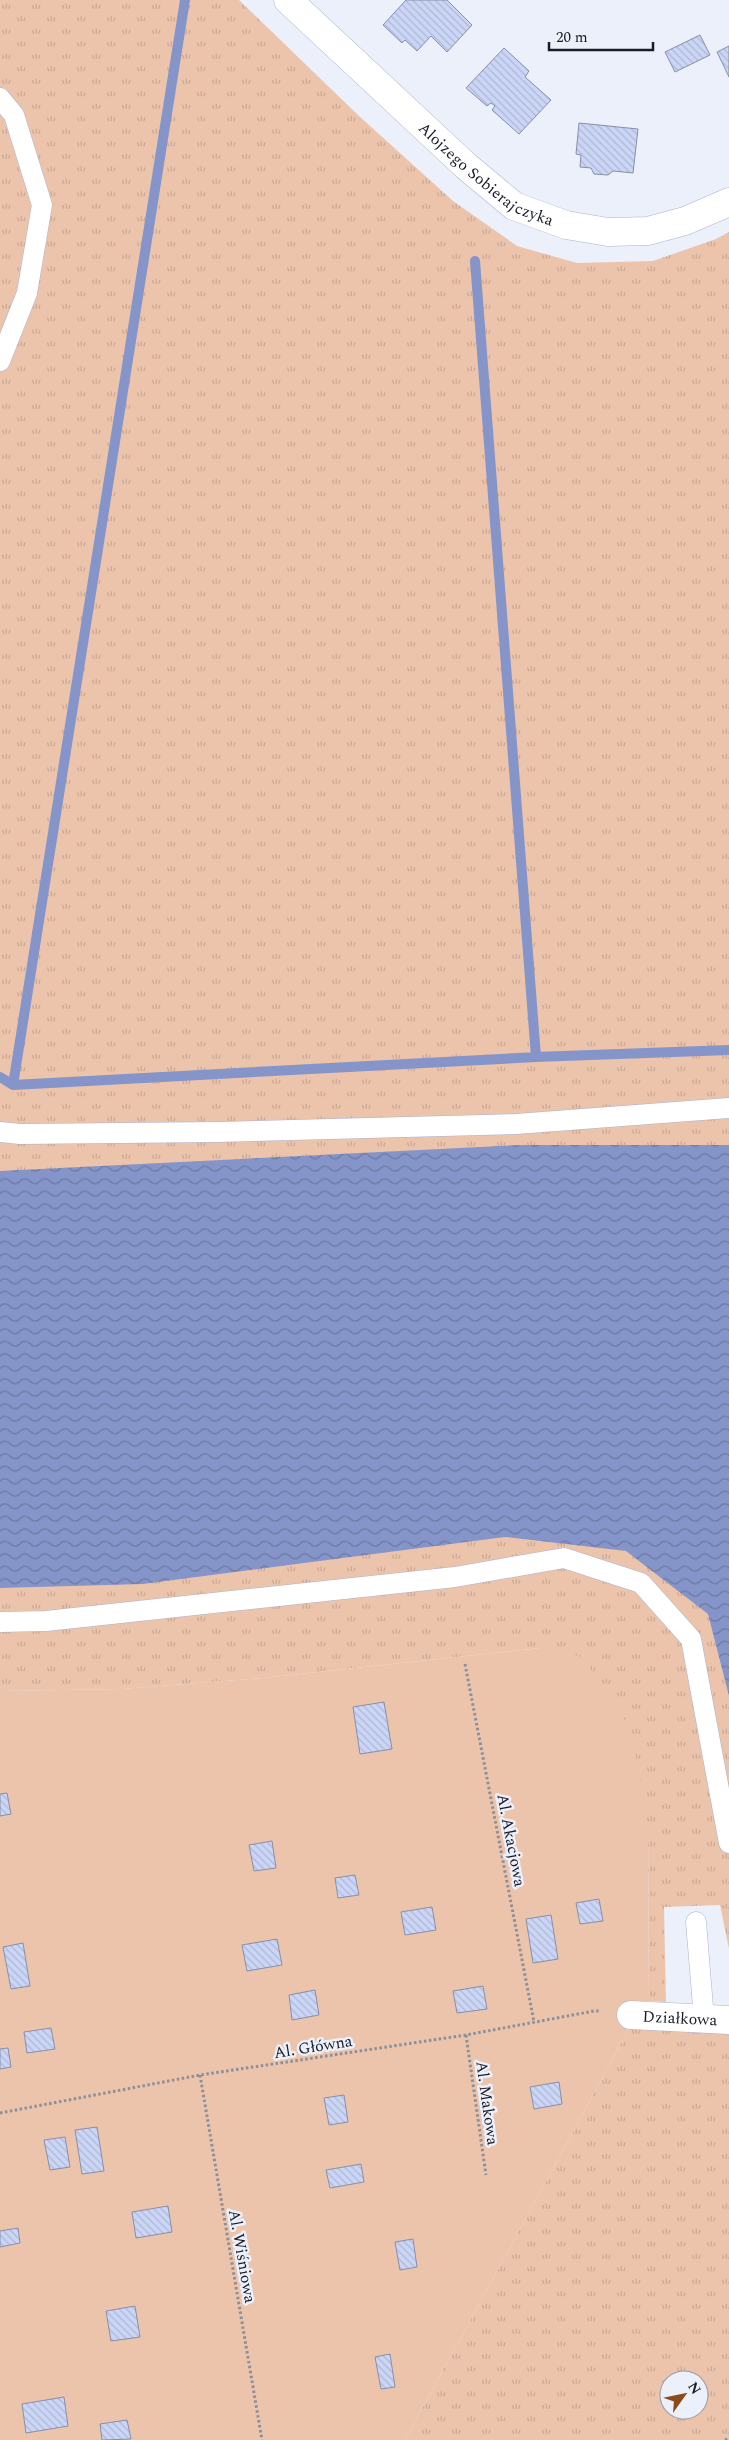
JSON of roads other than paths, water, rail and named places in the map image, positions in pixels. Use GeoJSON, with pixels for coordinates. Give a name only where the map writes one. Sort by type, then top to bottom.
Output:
{"type":"FeatureCollection","features":[{"type":"Feature","properties":{"kind":"street","name":"Alojzego Sobierajczyka"},"geometry":{"type":"LineString","coordinates":[[288,0],[466,166],[514,206],[566,225],[608,232],[648,230],[685,220],[729,202]]}},
{"type":"Feature","properties":{"kind":"street","name":"Działkowa"},"geometry":{"type":"LineString","coordinates":[[631,2015],[716,2019]]}},
{"type":"Feature","properties":{"kind":"lane"},"geometry":{"type":"LineString","coordinates":[[0,98],[14,115],[42,205],[26,293],[0,360]]}},
{"type":"Feature","properties":{"kind":"lane"},"geometry":{"type":"LineString","coordinates":[[0,1132],[20,1134],[218,1132],[516,1124],[729,1108]]}},
{"type":"Feature","properties":{"kind":"lane"},"geometry":{"type":"LineString","coordinates":[[0,1622],[46,1621],[455,1577],[564,1558],[641,1583],[691,1639],[729,1844]]}},
{"type":"Feature","properties":{"kind":"lane"},"geometry":{"type":"LineString","coordinates":[[696,1922],[716,2019]]}},
{"type":"Feature","properties":{"kind":"water"},"geometry":{"type":"Polygon","coordinates":[[[519,1145],[729,1145],[729,1696],[708,1614],[626,1551],[505,1537],[143,1584],[0,1588],[0,1171],[519,1145]]]}},
{"type":"Feature","properties":{"kind":"waterway"},"geometry":{"type":"LineString","coordinates":[[13,1085],[185,0]]}},
{"type":"Feature","properties":{"kind":"waterway"},"geometry":{"type":"LineString","coordinates":[[475,261],[536,1057]]}},
{"type":"Feature","properties":{"kind":"waterway"},"geometry":{"type":"LineString","coordinates":[[0,1077],[13,1085],[536,1057],[729,1050]]}}]}
